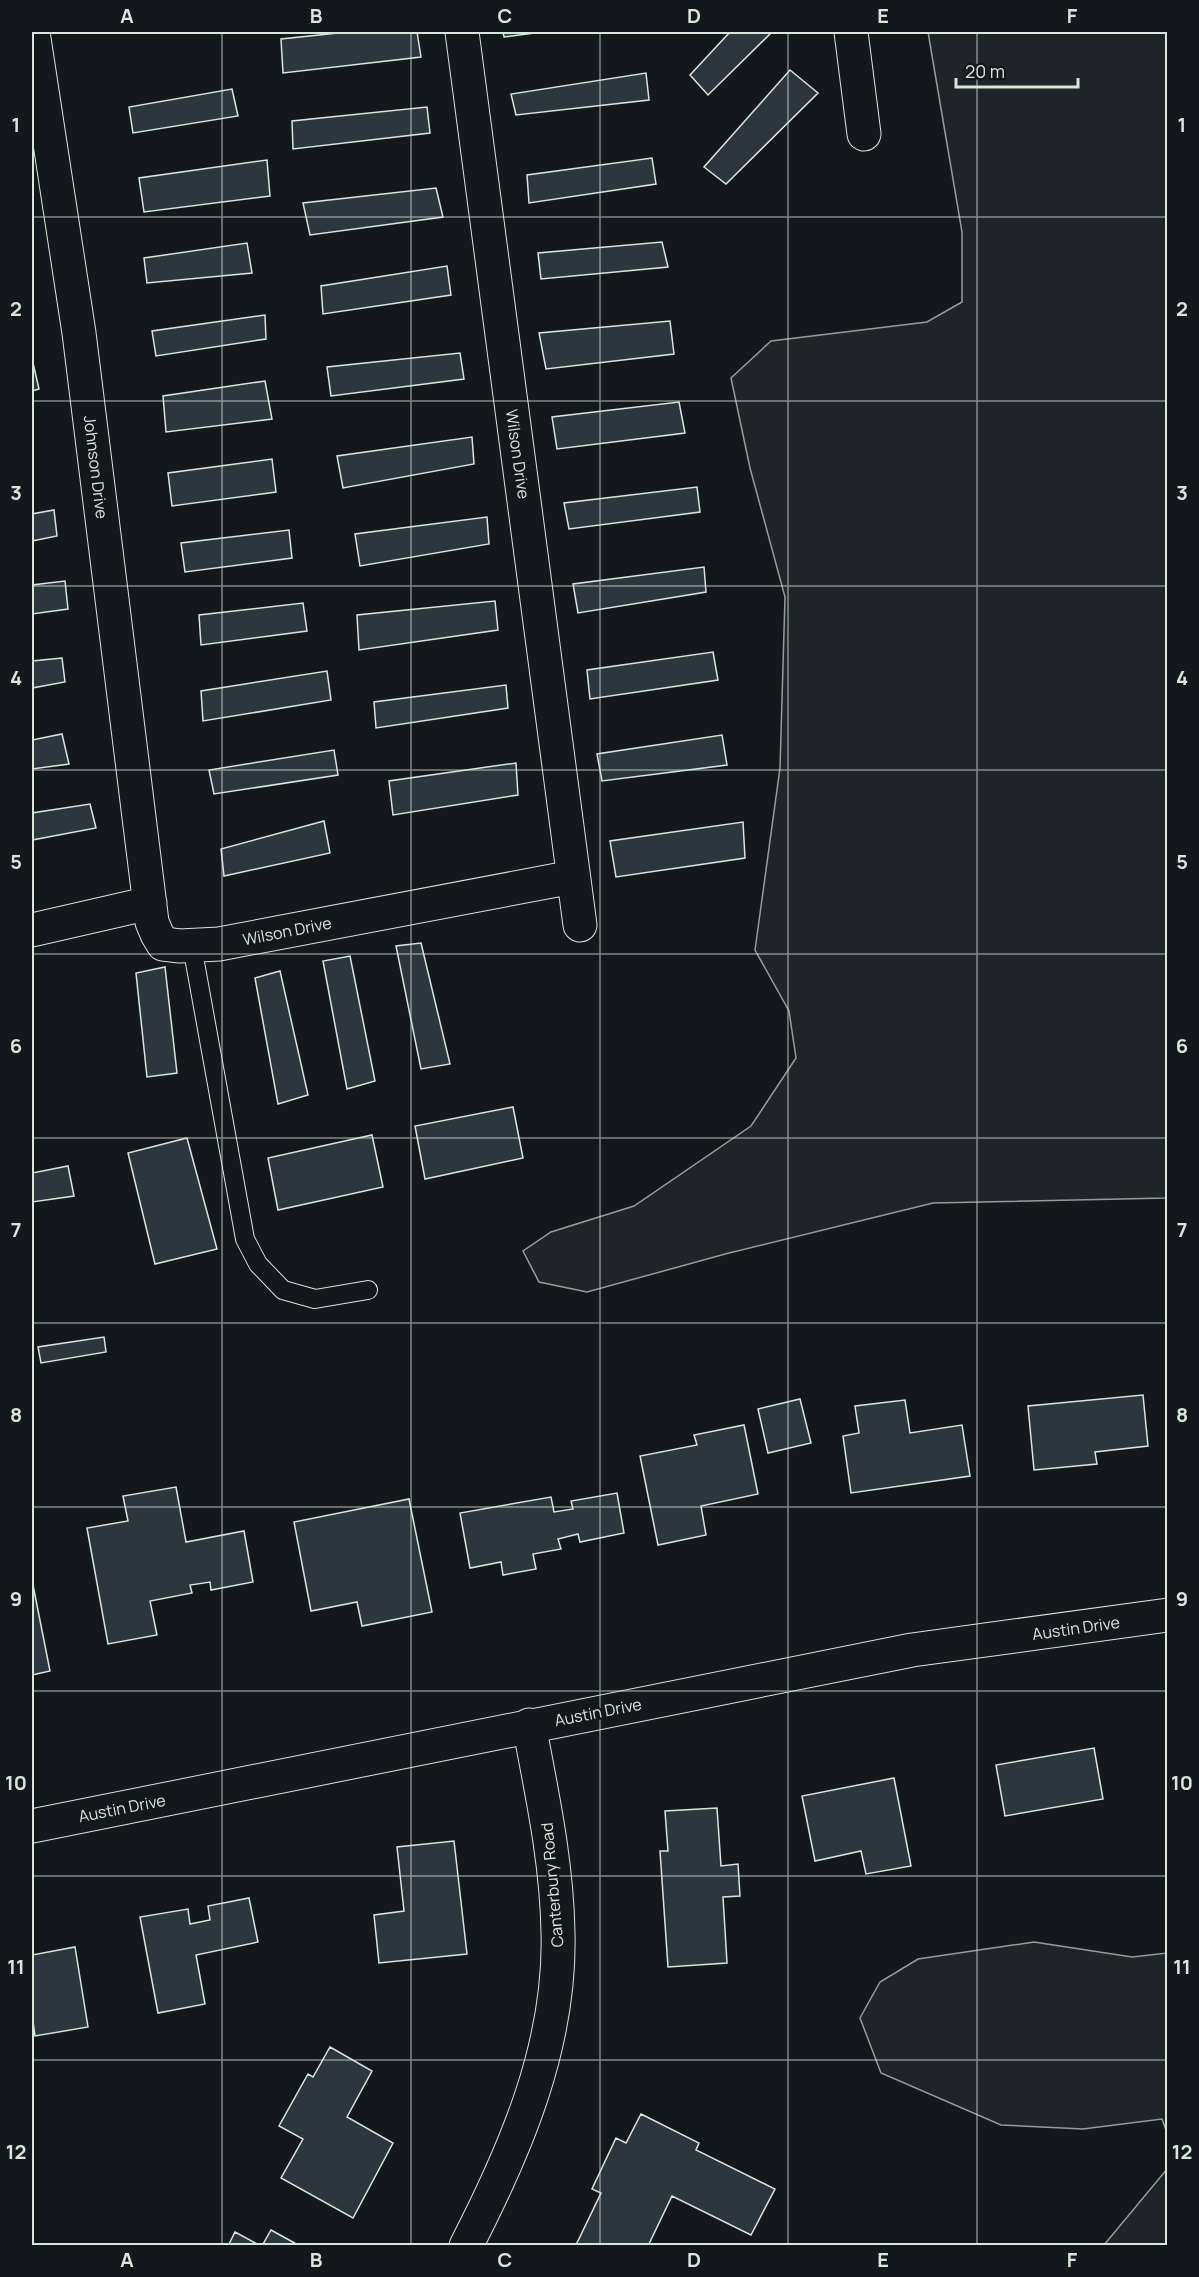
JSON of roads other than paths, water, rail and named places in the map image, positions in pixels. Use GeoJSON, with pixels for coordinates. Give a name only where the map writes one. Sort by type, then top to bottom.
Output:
{"type":"FeatureCollection","features":[{"type":"Feature","properties":{"kind":"street","name":"Johnson Drive"},"geometry":{"type":"LineString","coordinates":[[33,32],[79,333],[150,903]]}},
{"type":"Feature","properties":{"kind":"street","name":"Wilson Drive"},"geometry":{"type":"LineString","coordinates":[[462,32],[580,925]]}},
{"type":"Feature","properties":{"kind":"street"},"geometry":{"type":"LineString","coordinates":[[851,32],[864,134]]}},
{"type":"Feature","properties":{"kind":"street","name":"Wilson Drive"},"geometry":{"type":"LineString","coordinates":[[150,903],[152,921],[163,944],[192,946],[219,944],[573,877]]}},
{"type":"Feature","properties":{"kind":"street"},"geometry":{"type":"LineString","coordinates":[[32,930],[150,903]]}},
{"type":"Feature","properties":{"kind":"street","name":"Austin Drive"},"geometry":{"type":"LineString","coordinates":[[32,1826],[912,1650],[1167,1615]]}},
{"type":"Feature","properties":{"kind":"street","name":"Canterbury Road"},"geometry":{"type":"LineString","coordinates":[[466,2246],[516,2141],[542,2064],[557,1980],[558,1933],[551,1843],[530,1725]]}},
{"type":"Feature","properties":{"kind":"lane"},"geometry":{"type":"LineString","coordinates":[[192,946],[244,1239],[258,1264],[283,1290],[315,1299],[368,1290]]}}]}
